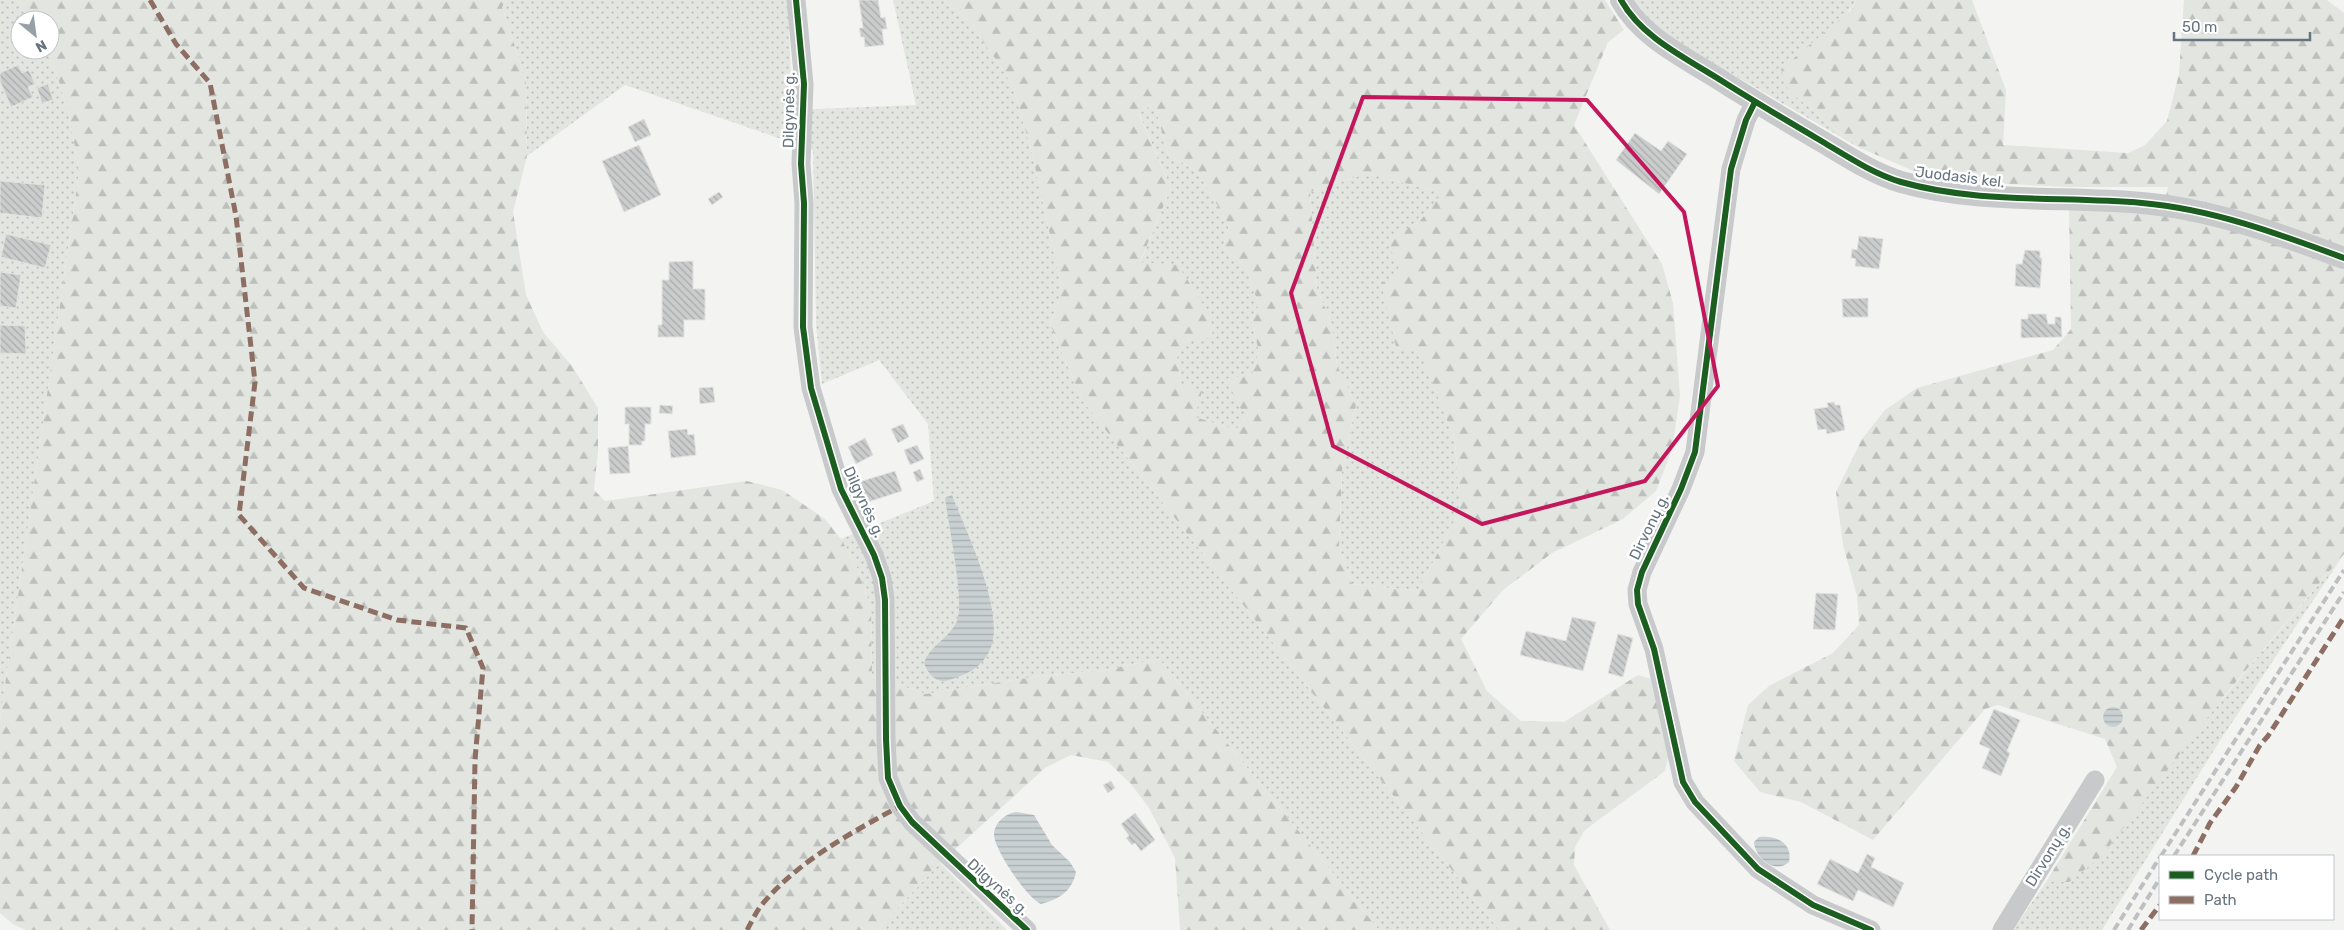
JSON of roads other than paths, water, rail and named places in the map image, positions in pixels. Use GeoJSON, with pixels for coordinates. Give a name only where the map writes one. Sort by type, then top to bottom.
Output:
{"type":"FeatureCollection","features":[{"type":"Feature","properties":{"kind":"street","name":"Dilgynės g."},"geometry":{"type":"LineString","coordinates":[[796,0],[804,84],[801,164],[804,203],[803,327],[811,388],[831,458],[841,489],[865,536],[882,578],[885,600],[888,778],[900,806],[912,822],[1027,930]]}},
{"type":"Feature","properties":{"kind":"street","name":"Juodasis kel."},"geometry":{"type":"LineString","coordinates":[[1621,0],[1638,25],[1755,102],[1868,168],[1900,181],[1934,189],[1972,194],[2142,203],[2186,209],[2231,219],[2344,258]]}},
{"type":"Feature","properties":{"kind":"street","name":"Dirvonų g."},"geometry":{"type":"LineString","coordinates":[[1755,102],[1746,120],[1731,169],[1695,452],[1681,489],[1642,572],[1637,590],[1638,604],[1654,649],[1683,782],[1695,802],[1758,869],[1813,905],[1871,930]]}},
{"type":"Feature","properties":{"kind":"street","name":"Dirvonų g."},"geometry":{"type":"LineString","coordinates":[[2002,930],[2094,780]]}},
{"type":"Feature","properties":{"kind":"railway"},"geometry":{"type":"LineString","coordinates":[[2162,855],[2344,570]]}},
{"type":"Feature","properties":{"kind":"railway"},"geometry":{"type":"LineString","coordinates":[[2175,855],[2344,592]]}},
{"type":"Feature","properties":{"kind":"railway"},"geometry":{"type":"LineString","coordinates":[[2114,930],[2159,859]]}},
{"type":"Feature","properties":{"kind":"railway"},"geometry":{"type":"LineString","coordinates":[[2128,930],[2159,880]]}}]}
